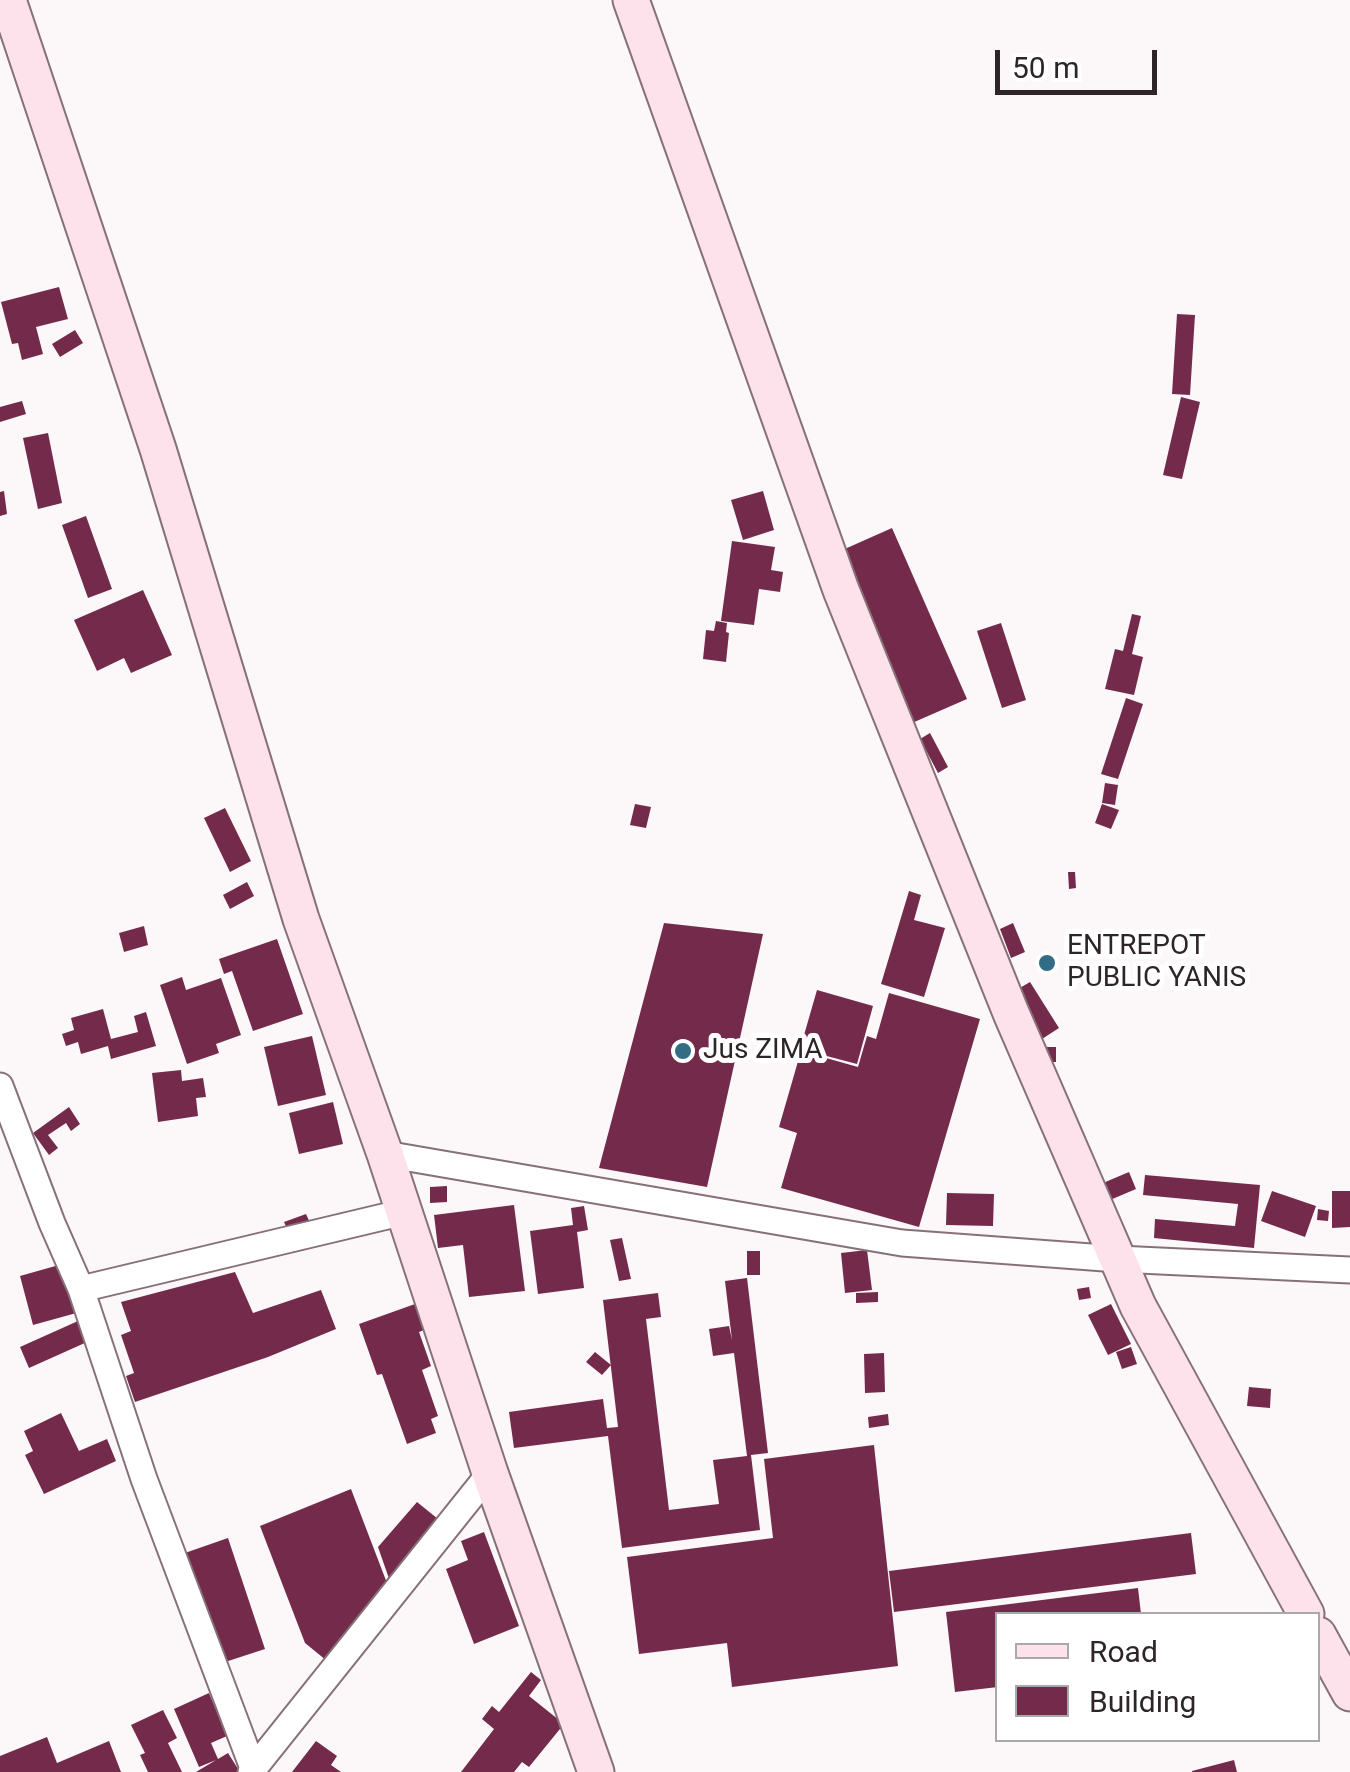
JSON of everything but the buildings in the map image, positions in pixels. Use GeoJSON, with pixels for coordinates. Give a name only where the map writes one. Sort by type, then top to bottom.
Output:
{"type":"FeatureCollection","features":[{"type":"Feature","properties":{"kind":"main road"},"geometry":{"type":"LineString","coordinates":[[8,0],[158,449],[301,919],[596,1772]]}},
{"type":"Feature","properties":{"kind":"main road"},"geometry":{"type":"LineString","coordinates":[[631,0],[842,590],[1010,1013],[1138,1306],[1305,1612]]}},
{"type":"Feature","properties":{"kind":"main road"},"geometry":{"type":"LineString","coordinates":[[1320,1640],[1350,1693]]}},
{"type":"Feature","properties":{"kind":"street"},"geometry":{"type":"LineString","coordinates":[[0,1086],[82,1290],[144,1479],[252,1770]]}},
{"type":"Feature","properties":{"kind":"street"},"geometry":{"type":"LineString","coordinates":[[384,1154],[902,1243],[1350,1270]]}},
{"type":"Feature","properties":{"kind":"street"},"geometry":{"type":"LineString","coordinates":[[82,1290],[404,1212]]}},
{"type":"Feature","properties":{"kind":"street"},"geometry":{"type":"LineString","coordinates":[[252,1770],[490,1473]]}},
{"type":"Feature","properties":{"kind":"place","name":"ENTREPOT PUBLIC YANIS"},"geometry":{"type":"Point","coordinates":[1047,963]}},
{"type":"Feature","properties":{"kind":"place","name":"Jus ZIMA"},"geometry":{"type":"Point","coordinates":[683,1051]}}]}
